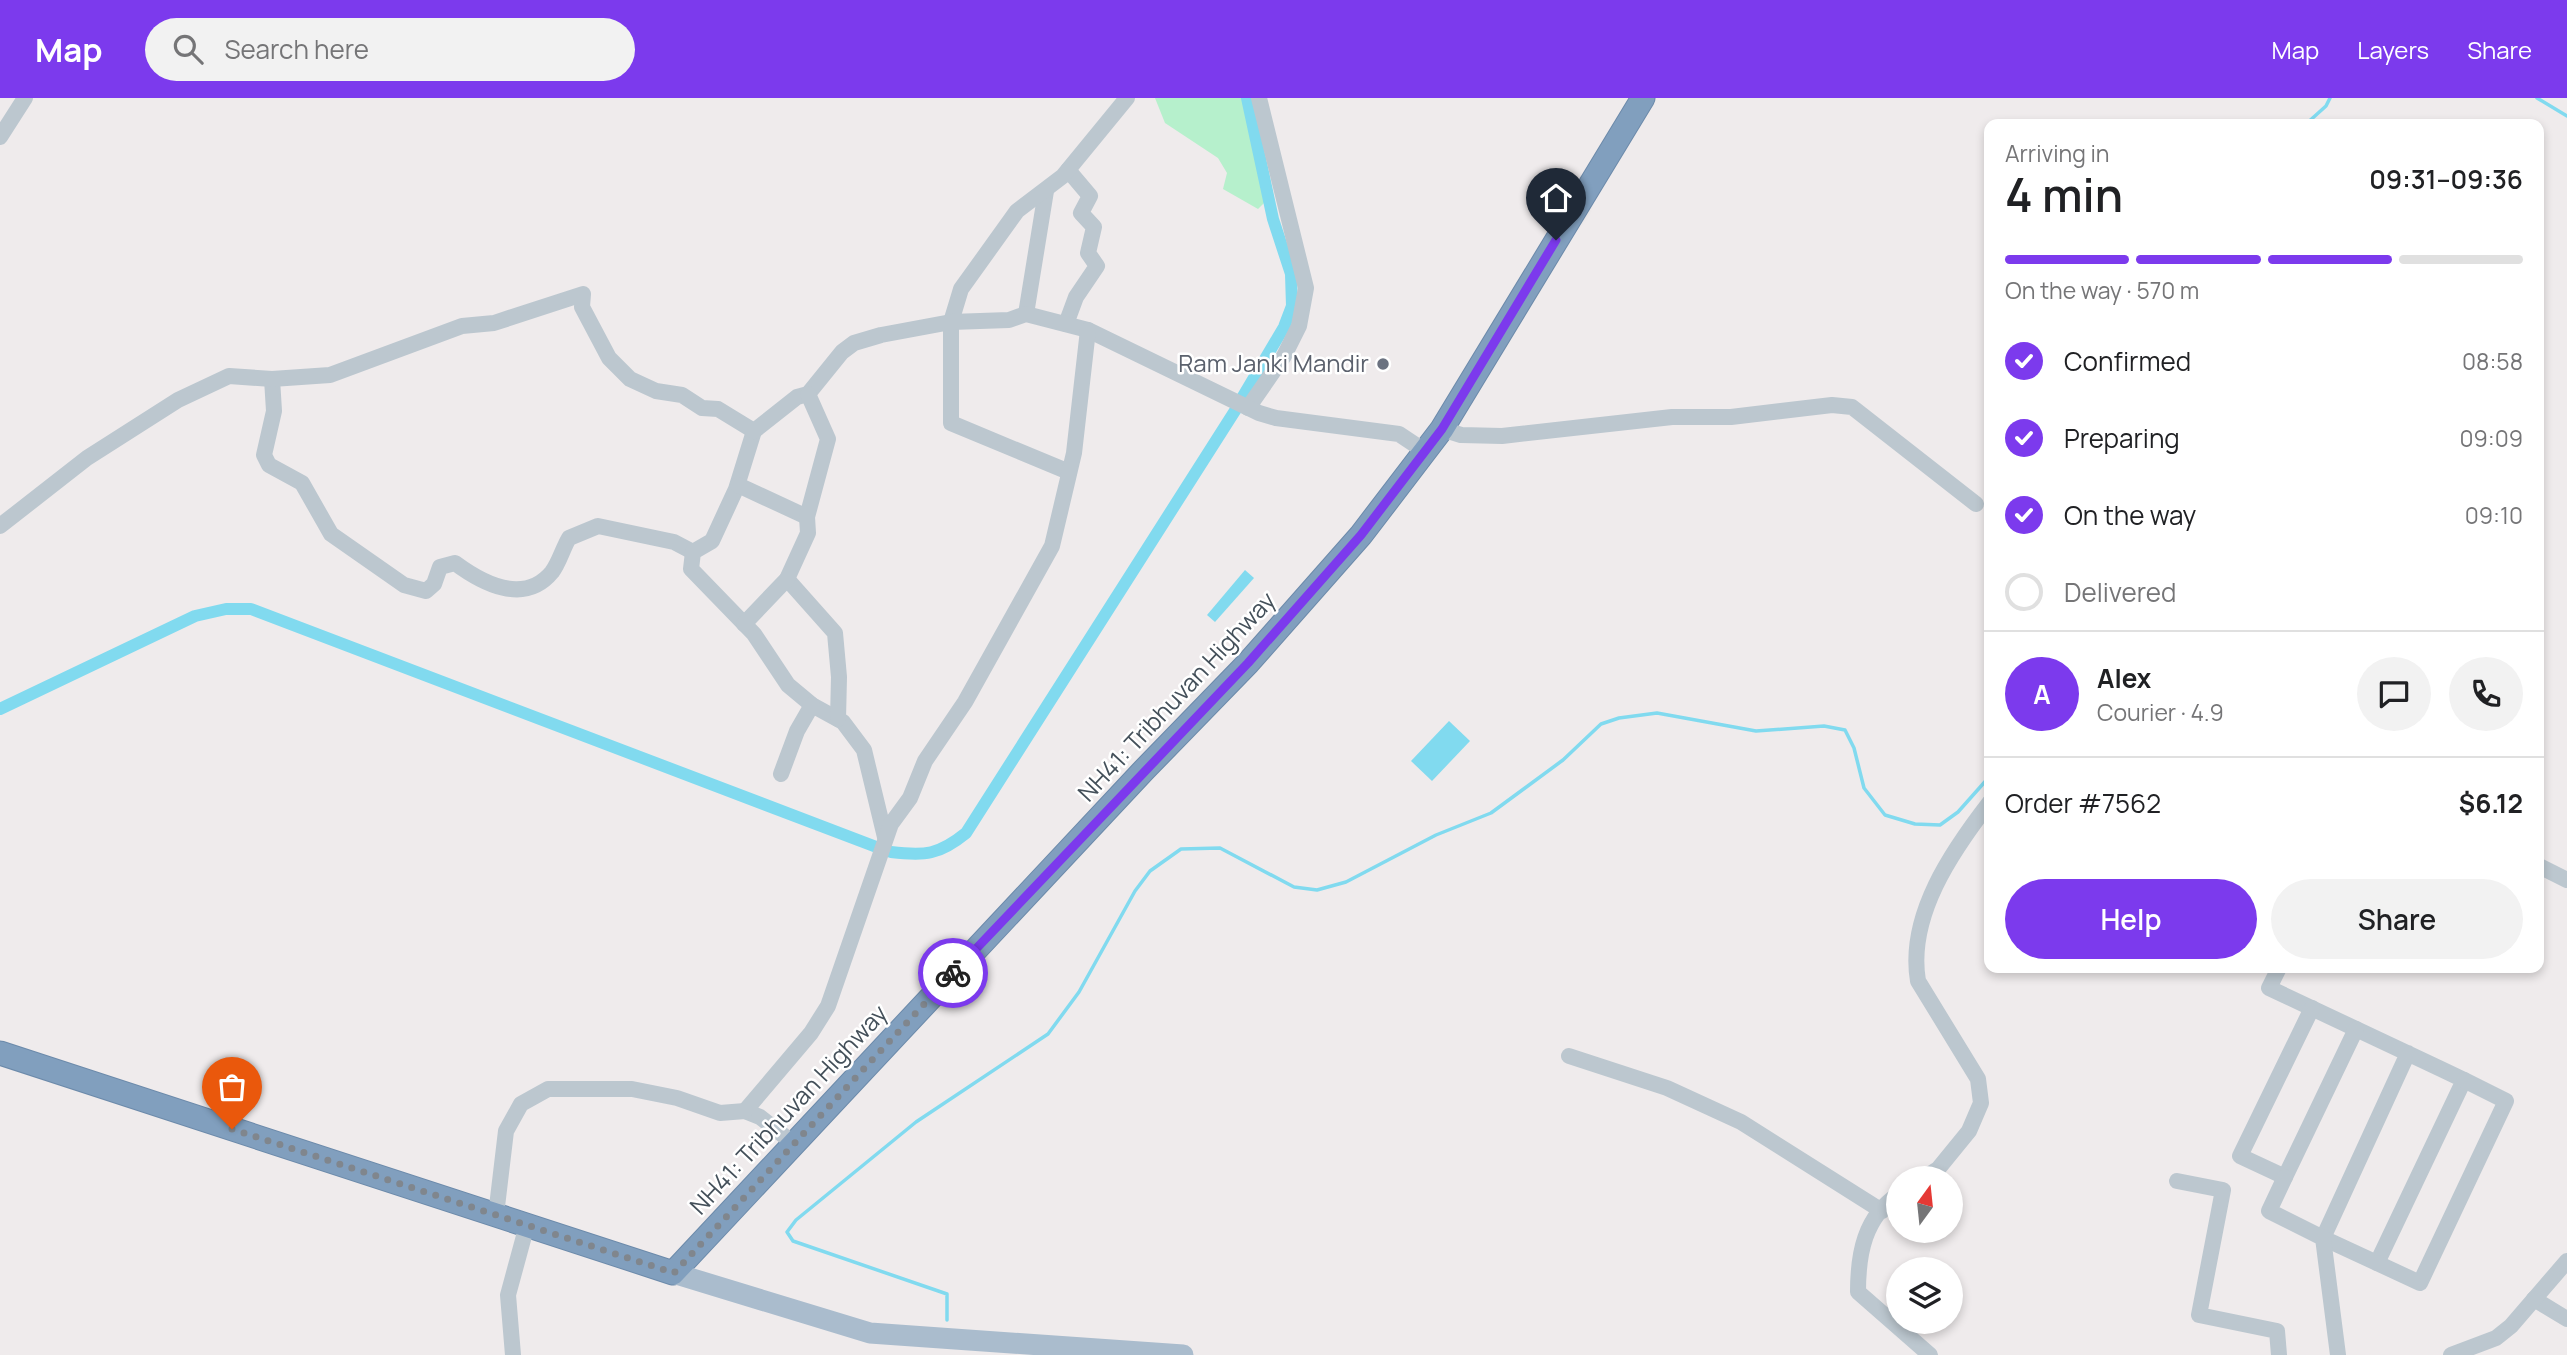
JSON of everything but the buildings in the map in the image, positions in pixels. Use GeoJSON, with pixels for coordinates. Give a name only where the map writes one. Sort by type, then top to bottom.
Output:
{"type":"FeatureCollection","features":[{"type":"Feature","properties":{"kind":"highway","name":"NH41: Tribhuvan Highway"},"geometry":{"type":"LineString","coordinates":[[674,1273],[793,1143],[1248,663],[1361,535],[1442,429],[1643,98]]}},
{"type":"Feature","properties":{"kind":"highway"},"geometry":{"type":"LineString","coordinates":[[0,1053],[674,1273]]}},
{"type":"Feature","properties":{"kind":"main road"},"geometry":{"type":"LineString","coordinates":[[674,1273],[870,1333],[1183,1355]]}},
{"type":"Feature","properties":{"kind":"street"},"geometry":{"type":"LineString","coordinates":[[0,137],[25,98]]}},
{"type":"Feature","properties":{"kind":"street"},"geometry":{"type":"LineString","coordinates":[[1069,472],[951,423],[951,323],[961,289],[982,255],[1017,211],[1046,191],[1068,170],[1127,98]]}},
{"type":"Feature","properties":{"kind":"street"},"geometry":{"type":"LineString","coordinates":[[1248,408],[1284,356],[1299,326],[1306,288],[1259,98]]}},
{"type":"Feature","properties":{"kind":"street"},"geometry":{"type":"LineString","coordinates":[[1066,324],[1076,297],[1097,266],[1088,253],[1094,227],[1081,213],[1090,196],[1068,170]]}},
{"type":"Feature","properties":{"kind":"street"},"geometry":{"type":"LineString","coordinates":[[1026,314],[1046,191]]}},
{"type":"Feature","properties":{"kind":"street"},"geometry":{"type":"LineString","coordinates":[[0,526],[87,458],[178,400],[229,376],[272,379],[330,375],[462,326],[494,323],[583,294],[582,307],[609,358],[630,379],[656,391],[682,395],[702,408],[718,409],[754,431]]}},
{"type":"Feature","properties":{"kind":"street"},"geometry":{"type":"LineString","coordinates":[[693,552],[712,541],[738,485],[754,431],[797,397],[808,394],[842,352],[854,343],[881,335],[951,323],[1009,320],[1026,314],[1066,324],[1088,330],[1248,408],[1276,418],[1399,435],[1426,452]]}},
{"type":"Feature","properties":{"kind":"street"},"geometry":{"type":"LineString","coordinates":[[745,1111],[811,1033],[828,1006],[885,837],[910,798],[925,761],[965,702],[1052,546],[1069,472],[1084,379],[1088,330]]}},
{"type":"Feature","properties":{"kind":"street"},"geometry":{"type":"LineString","coordinates":[[272,379],[274,411],[264,455],[269,465],[302,483],[331,534],[404,585],[426,591],[435,583],[440,567],[455,563],[482,583],[509,590],[534,586],[552,572],[569,538],[598,526],[674,542],[693,552]]}},
{"type":"Feature","properties":{"kind":"street"},"geometry":{"type":"LineString","coordinates":[[744,624],[787,579],[808,533],[807,517],[828,439],[808,394]]}},
{"type":"Feature","properties":{"kind":"street"},"geometry":{"type":"LineString","coordinates":[[1442,429],[1461,435],[1502,436],[1672,416],[1731,417],[1832,405],[1852,407],[1976,504]]}},
{"type":"Feature","properties":{"kind":"street"},"geometry":{"type":"LineString","coordinates":[[738,485],[807,517]]}},
{"type":"Feature","properties":{"kind":"street"},"geometry":{"type":"LineString","coordinates":[[693,552],[691,569],[754,634],[788,685],[812,705],[838,719],[864,750],[885,837]]}},
{"type":"Feature","properties":{"kind":"street"},"geometry":{"type":"LineString","coordinates":[[787,579],[835,633],[839,677],[838,719]]}},
{"type":"Feature","properties":{"kind":"street"},"geometry":{"type":"LineString","coordinates":[[781,774],[797,731],[812,705]]}},
{"type":"Feature","properties":{"kind":"street"},"geometry":{"type":"LineString","coordinates":[[1940,1166],[1969,1130],[1981,1104],[1978,1079],[1918,981],[1915,964],[1929,898],[1966,833],[1984,810]]}},
{"type":"Feature","properties":{"kind":"street"},"geometry":{"type":"LineString","coordinates":[[2544,868],[2567,880]]}},
{"type":"Feature","properties":{"kind":"street"},"geometry":{"type":"LineString","coordinates":[[2276,973],[2269,988],[2408,1053],[2506,1101],[2420,1283],[2269,1211],[2356,1029]]}},
{"type":"Feature","properties":{"kind":"street"},"geometry":{"type":"LineString","coordinates":[[2285,1177],[2240,1156],[2312,1008]]}},
{"type":"Feature","properties":{"kind":"street"},"geometry":{"type":"LineString","coordinates":[[2338,1355],[2323,1238],[2408,1053]]}},
{"type":"Feature","properties":{"kind":"street"},"geometry":{"type":"LineString","coordinates":[[1569,1056],[1667,1088],[1741,1122],[1882,1211]]}},
{"type":"Feature","properties":{"kind":"street"},"geometry":{"type":"LineString","coordinates":[[2377,1263],[2464,1080]]}},
{"type":"Feature","properties":{"kind":"street"},"geometry":{"type":"LineString","coordinates":[[496,1215],[506,1131],[521,1104],[548,1089],[600,1086],[632,1089],[677,1098],[720,1113],[745,1111],[760,1117],[793,1143]]}},
{"type":"Feature","properties":{"kind":"street"},"geometry":{"type":"LineString","coordinates":[[2177,1181],[2223,1190],[2199,1315],[2277,1331],[2279,1355]]}},
{"type":"Feature","properties":{"kind":"street"},"geometry":{"type":"LineString","coordinates":[[1886,1207],[1869,1225],[1858,1256],[1858,1292],[1930,1355]]}},
{"type":"Feature","properties":{"kind":"street"},"geometry":{"type":"LineString","coordinates":[[513,1355],[508,1296],[527,1225]]}},
{"type":"Feature","properties":{"kind":"street"},"geometry":{"type":"LineString","coordinates":[[2451,1355],[2497,1338],[2511,1326],[2567,1261]]}},
{"type":"Feature","properties":{"kind":"street"},"geometry":{"type":"LineString","coordinates":[[2533,1299],[2567,1319]]}},
{"type":"Feature","properties":{"kind":"green space"},"geometry":{"type":"Polygon","coordinates":[[[1155,98],[1251,98],[1273,194],[1258,209],[1223,189],[1227,173],[1218,158],[1165,123],[1155,98]]]}},
{"type":"Feature","properties":{"kind":"water"},"geometry":{"type":"Polygon","coordinates":[[[1245,570],[1254,578],[1215,622],[1207,615],[1245,570]]]}},
{"type":"Feature","properties":{"kind":"water"},"geometry":{"type":"Polygon","coordinates":[[[1449,721],[1470,741],[1432,781],[1411,761],[1449,721]]]}},
{"type":"Feature","properties":{"kind":"waterway"},"geometry":{"type":"LineString","coordinates":[[1242,398],[1284,327],[1292,306],[1291,274],[1273,219],[1247,98]]}},
{"type":"Feature","properties":{"kind":"waterway"},"geometry":{"type":"LineString","coordinates":[[2312,119],[2326,106],[2330,98]]}},
{"type":"Feature","properties":{"kind":"waterway"},"geometry":{"type":"LineString","coordinates":[[2537,98],[2567,116]]}},
{"type":"Feature","properties":{"kind":"waterway"},"geometry":{"type":"LineString","coordinates":[[891,852],[923,854],[939,850],[966,833],[1238,406]]}},
{"type":"Feature","properties":{"kind":"waterway"},"geometry":{"type":"LineString","coordinates":[[0,709],[195,616],[226,609],[251,609],[879,848]]}},
{"type":"Feature","properties":{"kind":"waterway"},"geometry":{"type":"LineString","coordinates":[[947,1320],[947,1294],[793,1241],[787,1232],[796,1220],[916,1122],[1048,1034],[1079,992],[1135,891],[1150,871],[1181,849],[1220,848],[1294,887],[1317,890],[1346,882],[1436,835],[1491,813],[1563,760],[1601,724],[1619,718],[1657,713],[1756,731],[1824,726],[1845,730],[1854,748],[1864,788],[1885,815],[1915,824],[1940,825],[1958,812],[1984,783]]}},
{"type":"Feature","properties":{"kind":"way so far"},"geometry":{"type":"LineString","coordinates":[[232,1129],[674,1273],[953,973]]}},
{"type":"Feature","properties":{"kind":"place","name":"Ram Janki Mandir"},"geometry":{"type":"Point","coordinates":[1383,364]}},
{"type":"Feature","properties":{"kind":"route"},"geometry":{"type":"LineString","coordinates":[[953,973],[1248,663],[1361,535],[1442,429],[1556,240]]}}]}
